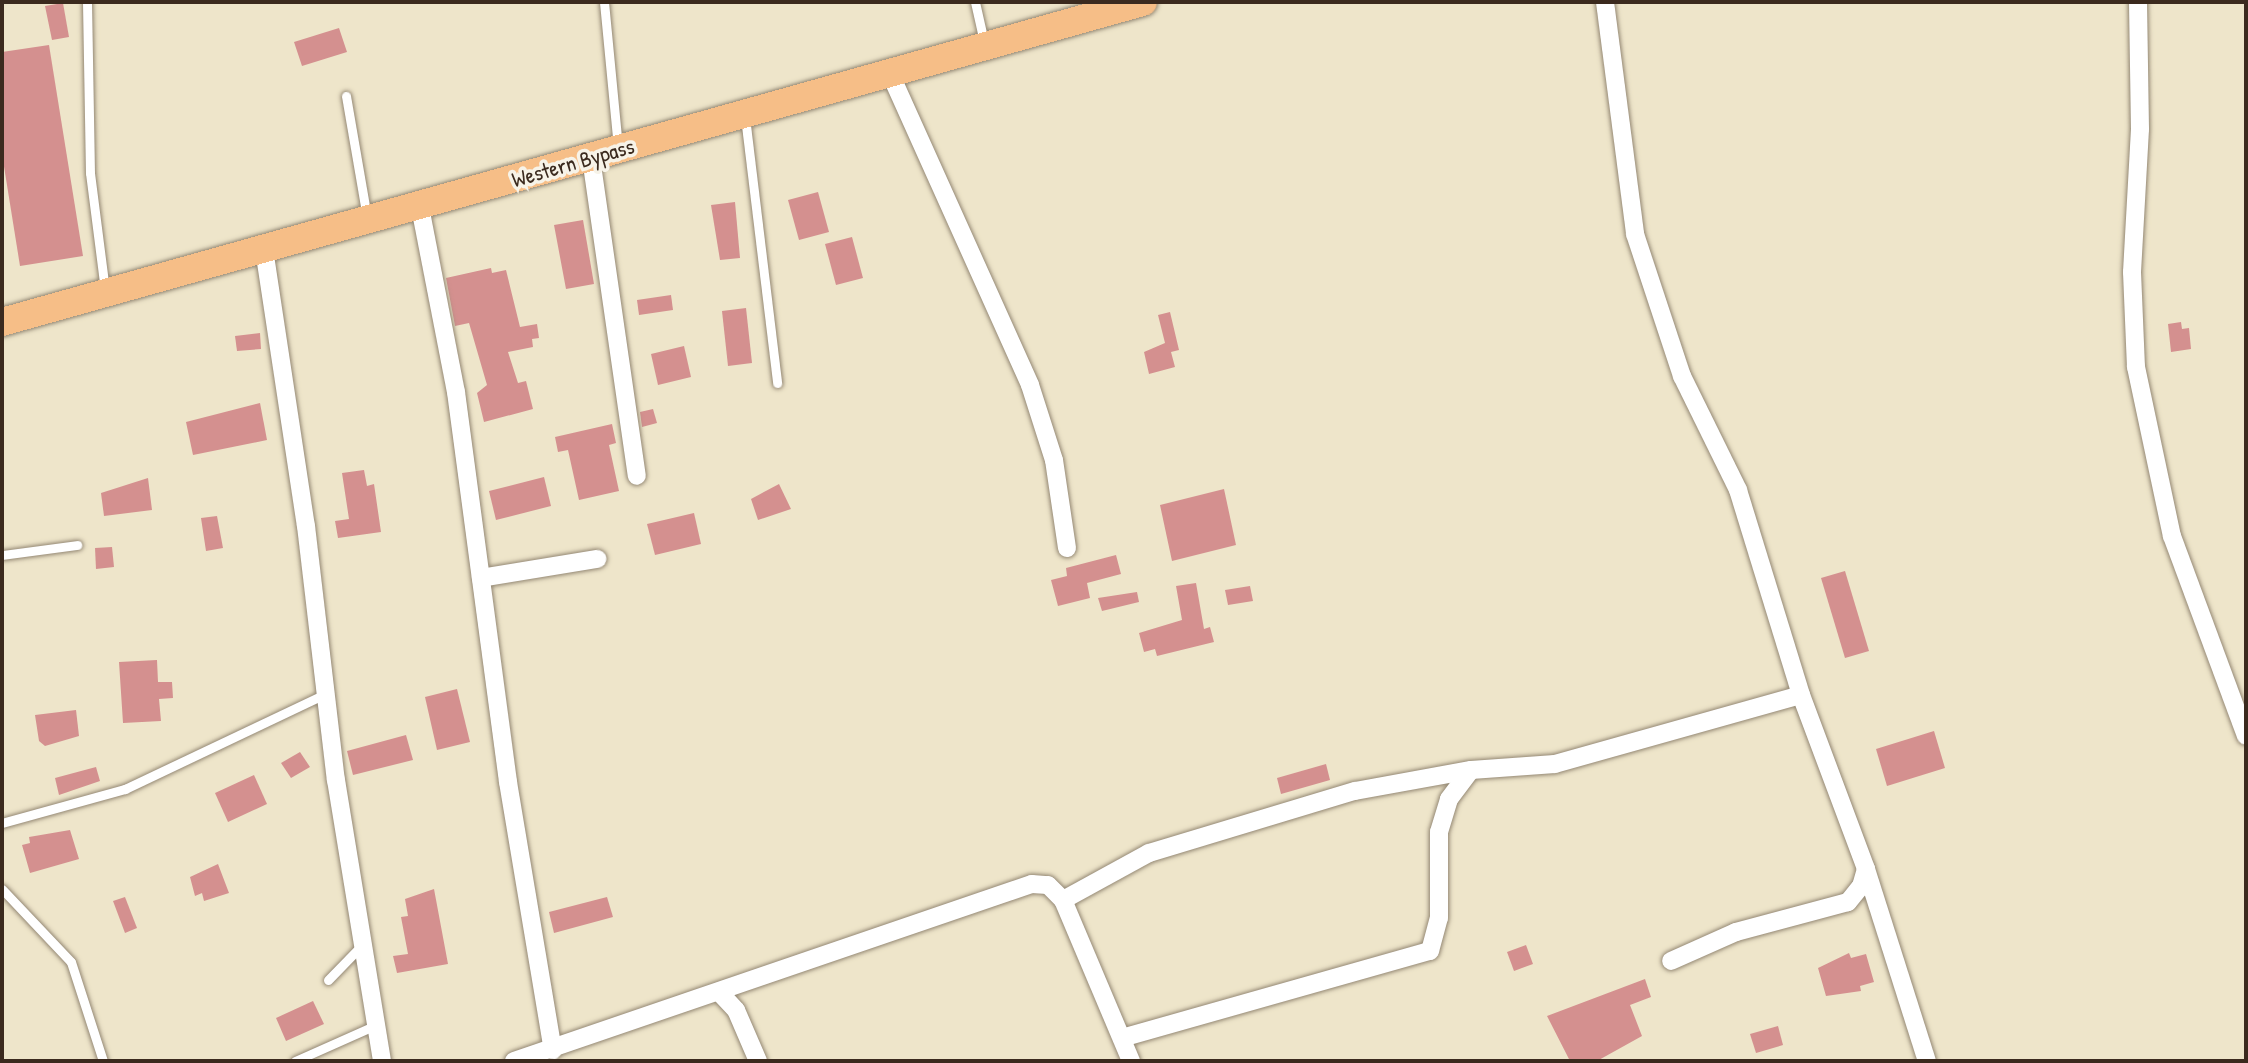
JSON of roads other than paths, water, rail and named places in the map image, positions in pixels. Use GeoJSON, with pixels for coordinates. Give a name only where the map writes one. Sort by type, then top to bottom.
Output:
{"type":"FeatureCollection","features":[{"type":"Feature","properties":{"kind":"main road","name":"Western Bypass"},"geometry":{"type":"LineString","coordinates":[[2,322],[1143,2]]}},
{"type":"Feature","properties":{"kind":"street"},"geometry":{"type":"LineString","coordinates":[[1605,2],[1635,234],[1682,376],[1738,490],[1801,695],[1866,869],[1927,1061]]}},
{"type":"Feature","properties":{"kind":"street"},"geometry":{"type":"LineString","coordinates":[[2138,2],[2140,129],[2132,272],[2136,367],[2172,536],[2246,736]]}},
{"type":"Feature","properties":{"kind":"street"},"geometry":{"type":"LineString","coordinates":[[889,71],[1030,385],[1054,460],[1067,548]]}},
{"type":"Feature","properties":{"kind":"street"},"geometry":{"type":"LineString","coordinates":[[591,158],[637,476]]}},
{"type":"Feature","properties":{"kind":"street"},"geometry":{"type":"LineString","coordinates":[[420,207],[456,392],[553,1050]]}},
{"type":"Feature","properties":{"kind":"street"},"geometry":{"type":"LineString","coordinates":[[264,249],[306,526],[325,694],[382,1061]]}},
{"type":"Feature","properties":{"kind":"street"},"geometry":{"type":"LineString","coordinates":[[481,578],[597,559]]}},
{"type":"Feature","properties":{"kind":"street"},"geometry":{"type":"LineString","coordinates":[[1063,900],[1149,853],[1355,791],[1471,770],[1555,764],[1801,695]]}},
{"type":"Feature","properties":{"kind":"street"},"geometry":{"type":"LineString","coordinates":[[1122,1038],[1430,951],[1439,918],[1439,832],[1449,799],[1471,770]]}},
{"type":"Feature","properties":{"kind":"street"},"geometry":{"type":"LineString","coordinates":[[1671,961],[1736,932],[1848,902],[1861,886],[1866,869]]}},
{"type":"Feature","properties":{"kind":"street"},"geometry":{"type":"LineString","coordinates":[[514,1061],[721,994],[839,946],[1014,888],[1048,885],[1063,900],[1131,1061]]}},
{"type":"Feature","properties":{"kind":"street"},"geometry":{"type":"LineString","coordinates":[[721,994],[736,1010],[758,1061]]}},
{"type":"Feature","properties":{"kind":"lane"},"geometry":{"type":"LineString","coordinates":[[87,2],[90,173],[105,294]]}},
{"type":"Feature","properties":{"kind":"lane"},"geometry":{"type":"LineString","coordinates":[[604,2],[618,150]]}},
{"type":"Feature","properties":{"kind":"lane"},"geometry":{"type":"LineString","coordinates":[[975,2],[984,45]]}},
{"type":"Feature","properties":{"kind":"lane"},"geometry":{"type":"LineString","coordinates":[[346,96],[368,221]]}},
{"type":"Feature","properties":{"kind":"lane"},"geometry":{"type":"LineString","coordinates":[[745,113],[777,383]]}},
{"type":"Feature","properties":{"kind":"lane"},"geometry":{"type":"LineString","coordinates":[[2,555],[77,545]]}},
{"type":"Feature","properties":{"kind":"lane"},"geometry":{"type":"LineString","coordinates":[[2,823],[125,789],[325,694]]}},
{"type":"Feature","properties":{"kind":"lane"},"geometry":{"type":"LineString","coordinates":[[2,889],[71,962],[103,1061]]}},
{"type":"Feature","properties":{"kind":"lane"},"geometry":{"type":"LineString","coordinates":[[328,980],[363,944]]}},
{"type":"Feature","properties":{"kind":"lane"},"geometry":{"type":"LineString","coordinates":[[295,1061],[378,1024]]}}]}
